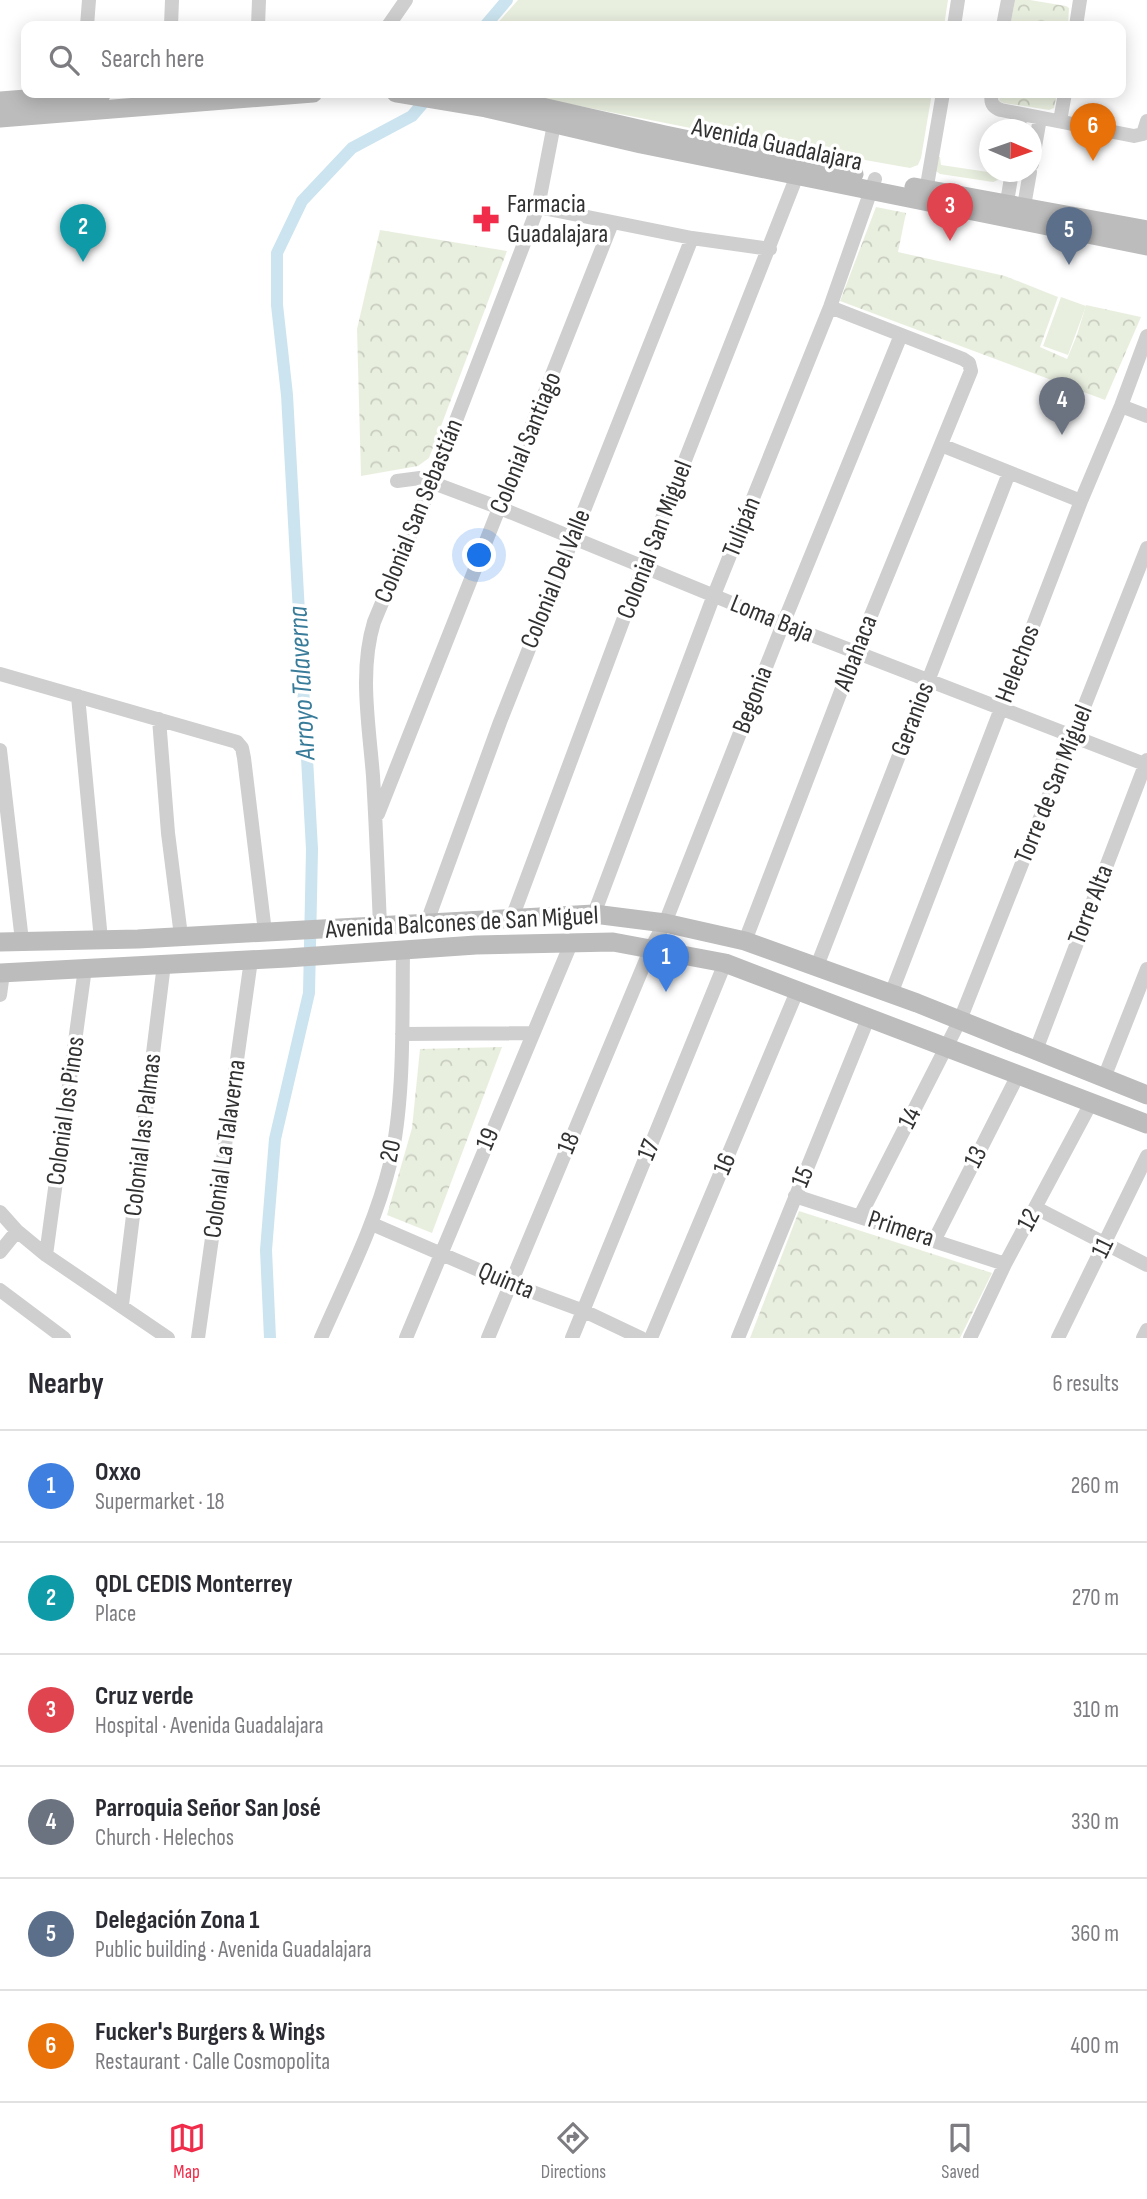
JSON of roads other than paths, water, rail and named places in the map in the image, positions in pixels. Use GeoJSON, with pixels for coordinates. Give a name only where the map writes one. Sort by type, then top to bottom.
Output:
{"type":"FeatureCollection","features":[{"type":"Feature","properties":{"kind":"street"},"geometry":{"type":"LineString","coordinates":[[87,21],[89,0]]}},
{"type":"Feature","properties":{"kind":"street"},"geometry":{"type":"LineString","coordinates":[[171,21],[172,0]]}},
{"type":"Feature","properties":{"kind":"street"},"geometry":{"type":"LineString","coordinates":[[258,21],[259,0]]}},
{"type":"Feature","properties":{"kind":"street"},"geometry":{"type":"LineString","coordinates":[[391,21],[406,0]]}},
{"type":"Feature","properties":{"kind":"street"},"geometry":{"type":"LineString","coordinates":[[955,21],[958,0]]}},
{"type":"Feature","properties":{"kind":"street"},"geometry":{"type":"LineString","coordinates":[[1004,21],[1008,0]]}},
{"type":"Feature","properties":{"kind":"street"},"geometry":{"type":"LineString","coordinates":[[1077,21],[1080,0]]}},
{"type":"Feature","properties":{"kind":"street"},"geometry":{"type":"LineString","coordinates":[[1,107],[58,98]]}},
{"type":"Feature","properties":{"kind":"street"},"geometry":{"type":"LineString","coordinates":[[1,107],[202,98]]}},
{"type":"Feature","properties":{"kind":"street","name":"Avenida Guadalajara"},"geometry":{"type":"LineString","coordinates":[[425,98],[555,117],[926,196],[1147,230]]}},
{"type":"Feature","properties":{"kind":"street","name":"Avenida Guadalajara"},"geometry":{"type":"LineString","coordinates":[[496,98],[555,117]]}},
{"type":"Feature","properties":{"kind":"street"},"geometry":{"type":"LineString","coordinates":[[926,196],[942,98]]}},
{"type":"Feature","properties":{"kind":"street"},"geometry":{"type":"LineString","coordinates":[[992,98],[991,104],[995,108],[1139,136],[1143,135],[1147,121]]}},
{"type":"Feature","properties":{"kind":"street"},"geometry":{"type":"LineString","coordinates":[[1060,121],[1064,98]]}},
{"type":"Feature","properties":{"kind":"street"},"geometry":{"type":"LineString","coordinates":[[1020,119],[1021,114]]}},
{"type":"Feature","properties":{"kind":"street","name":"Colonial San Sebastián"},"geometry":{"type":"LineString","coordinates":[[380,926],[376,819],[365,669],[367,644],[538,207],[555,117]]}},
{"type":"Feature","properties":{"kind":"street","name":"Colonial San Miguel"},"geometry":{"type":"LineString","coordinates":[[512,918],[643,567],[800,170]]}},
{"type":"Feature","properties":{"kind":"street"},"geometry":{"type":"LineString","coordinates":[[1015,182],[1025,210]]}},
{"type":"Feature","properties":{"kind":"street"},"geometry":{"type":"LineString","coordinates":[[1025,210],[1029,182]]}},
{"type":"Feature","properties":{"kind":"street","name":"Tulipán"},"geometry":{"type":"LineString","coordinates":[[594,914],[714,596],[830,307],[873,185]]}},
{"type":"Feature","properties":{"kind":"street","name":"Avenida Guadalajara"},"geometry":{"type":"LineString","coordinates":[[926,196],[1025,210],[1147,246]]}},
{"type":"Feature","properties":{"kind":"street"},"geometry":{"type":"LineString","coordinates":[[538,207],[692,238],[770,249]]}},
{"type":"Feature","properties":{"kind":"street","name":"Colonial Santiago"},"geometry":{"type":"LineString","coordinates":[[376,819],[612,223]]}},
{"type":"Feature","properties":{"kind":"street","name":"Colonial Del Valle"},"geometry":{"type":"LineString","coordinates":[[426,922],[500,722],[692,238]]}},
{"type":"Feature","properties":{"kind":"street"},"geometry":{"type":"LineString","coordinates":[[830,307],[901,335]]}},
{"type":"Feature","properties":{"kind":"street","name":"Albahaca"},"geometry":{"type":"LineString","coordinates":[[745,941],[856,652],[969,376],[971,367],[964,359],[901,335]]}},
{"type":"Feature","properties":{"kind":"street","name":"Begonia"},"geometry":{"type":"LineString","coordinates":[[650,948],[665,923],[901,335]]}},
{"type":"Feature","properties":{"kind":"street","name":"Helechos"},"geometry":{"type":"LineString","coordinates":[[891,994],[1147,336]]}},
{"type":"Feature","properties":{"kind":"street"},"geometry":{"type":"LineString","coordinates":[[1121,406],[1147,416]]}},
{"type":"Feature","properties":{"kind":"street"},"geometry":{"type":"LineString","coordinates":[[941,445],[1081,501]]}},
{"type":"Feature","properties":{"kind":"street","name":"Geranios"},"geometry":{"type":"LineString","coordinates":[[817,966],[1009,473]]}},
{"type":"Feature","properties":{"kind":"street","name":"Loma Baja"},"geometry":{"type":"LineString","coordinates":[[397,481],[419,478],[432,482],[783,624],[1146,763]]}},
{"type":"Feature","properties":{"kind":"street","name":"Torre de San Miguel"},"geometry":{"type":"LineString","coordinates":[[960,1020],[1147,548]]}},
{"type":"Feature","properties":{"kind":"street"},"geometry":{"type":"LineString","coordinates":[[0,674],[237,742],[242,748],[244,758],[272,932]]}},
{"type":"Feature","properties":{"kind":"street"},"geometry":{"type":"LineString","coordinates":[[78,696],[101,940]]}},
{"type":"Feature","properties":{"kind":"street"},"geometry":{"type":"LineString","coordinates":[[159,719],[168,833],[181,936]]}},
{"type":"Feature","properties":{"kind":"street"},"geometry":{"type":"LineString","coordinates":[[0,750],[22,941]]}},
{"type":"Feature","properties":{"kind":"street","name":"Torre Alta"},"geometry":{"type":"LineString","coordinates":[[1036,1050],[1146,763]]}},
{"type":"Feature","properties":{"kind":"street","name":"Avenida Balcones de San Miguel"},"geometry":{"type":"LineString","coordinates":[[0,942],[138,939],[594,914],[665,923],[745,941],[817,966],[1147,1095]]}},
{"type":"Feature","properties":{"kind":"street"},"geometry":{"type":"LineString","coordinates":[[138,939],[138,965]]}},
{"type":"Feature","properties":{"kind":"street","name":"19"},"geometry":{"type":"LineString","coordinates":[[406,1338],[572,941]]}},
{"type":"Feature","properties":{"kind":"street","name":"Avenida Balcones de San Miguel"},"geometry":{"type":"LineString","coordinates":[[1,973],[476,945],[613,942],[725,962],[1147,1124]]}},
{"type":"Feature","properties":{"kind":"street","name":"18"},"geometry":{"type":"LineString","coordinates":[[488,1338],[650,948]]}},
{"type":"Feature","properties":{"kind":"street","name":"20"},"geometry":{"type":"LineString","coordinates":[[321,1338],[372,1224],[390,1164],[397,1124],[402,1034],[402,951]]}},
{"type":"Feature","properties":{"kind":"street","name":"Colonial La Talaverna"},"geometry":{"type":"LineString","coordinates":[[198,1338],[251,960]]}},
{"type":"Feature","properties":{"kind":"street","name":"17"},"geometry":{"type":"LineString","coordinates":[[572,1338],[725,962]]}},
{"type":"Feature","properties":{"kind":"street","name":"Colonial las Palmas"},"geometry":{"type":"LineString","coordinates":[[122,1305],[164,964]]}},
{"type":"Feature","properties":{"kind":"street","name":"Colonial los Pinos"},"geometry":{"type":"LineString","coordinates":[[46,1255],[85,968]]}},
{"type":"Feature","properties":{"kind":"street"},"geometry":{"type":"LineString","coordinates":[[1104,1077],[1147,969]]}},
{"type":"Feature","properties":{"kind":"street"},"geometry":{"type":"LineString","coordinates":[[0,995],[1,973]]}},
{"type":"Feature","properties":{"kind":"street","name":"16"},"geometry":{"type":"LineString","coordinates":[[652,1338],[798,989]]}},
{"type":"Feature","properties":{"kind":"street","name":"15"},"geometry":{"type":"LineString","coordinates":[[738,1338],[869,1016]]}},
{"type":"Feature","properties":{"kind":"street","name":"14"},"geometry":{"type":"LineString","coordinates":[[860,1216],[960,1020]]}},
{"type":"Feature","properties":{"kind":"street"},"geometry":{"type":"LineString","coordinates":[[402,1034],[533,1033]]}},
{"type":"Feature","properties":{"kind":"street","name":"13"},"geometry":{"type":"LineString","coordinates":[[935,1239],[1018,1075]]}},
{"type":"Feature","properties":{"kind":"street","name":"12"},"geometry":{"type":"LineString","coordinates":[[970,1338],[1091,1103]]}},
{"type":"Feature","properties":{"kind":"street","name":"11"},"geometry":{"type":"LineString","coordinates":[[1058,1338],[1147,1156]]}},
{"type":"Feature","properties":{"kind":"street","name":"Primera"},"geometry":{"type":"LineString","coordinates":[[795,1196],[1006,1264]]}},
{"type":"Feature","properties":{"kind":"street"},"geometry":{"type":"LineString","coordinates":[[1036,1208],[1147,1265]]}},
{"type":"Feature","properties":{"kind":"street"},"geometry":{"type":"LineString","coordinates":[[0,1212],[17,1231],[46,1255],[168,1338]]}},
{"type":"Feature","properties":{"kind":"street","name":"Quinta"},"geometry":{"type":"LineString","coordinates":[[372,1224],[511,1284],[584,1311],[641,1338]]}},
{"type":"Feature","properties":{"kind":"street"},"geometry":{"type":"LineString","coordinates":[[0,1252],[17,1231]]}},
{"type":"Feature","properties":{"kind":"street"},"geometry":{"type":"LineString","coordinates":[[0,1290],[64,1338]]}},
{"type":"Feature","properties":{"kind":"street"},"geometry":{"type":"LineString","coordinates":[[1143,1338],[1147,1331]]}},
{"type":"Feature","properties":{"kind":"waterway","name":"Arroyo Talaverna"},"geometry":{"type":"LineString","coordinates":[[489,21],[507,0]]}},
{"type":"Feature","properties":{"kind":"waterway","name":"Arroyo Talaverna"},"geometry":{"type":"LineString","coordinates":[[270,1338],[266,1250],[275,1139],[309,993],[312,849],[287,395],[277,305],[277,253],[302,201],[352,148],[412,116],[427,98]]}},
{"type":"Feature","properties":{"kind":"place","name":"Fucker's Burgers & Wings"},"geometry":{"type":"Point","coordinates":[1093,161]}},
{"type":"Feature","properties":{"kind":"place","name":"Farmacia Guadalajara"},"geometry":{"type":"Point","coordinates":[486,219]}},
{"type":"Feature","properties":{"kind":"place","name":"Cruz verde"},"geometry":{"type":"Point","coordinates":[950,241]}},
{"type":"Feature","properties":{"kind":"place","name":"QDL CEDIS Monterrey"},"geometry":{"type":"Point","coordinates":[83,262]}},
{"type":"Feature","properties":{"kind":"place","name":"Delegación Zona 1"},"geometry":{"type":"Point","coordinates":[1069,265]}},
{"type":"Feature","properties":{"kind":"place","name":"Parroquia Señor San José"},"geometry":{"type":"Point","coordinates":[1062,435]}},
{"type":"Feature","properties":{"kind":"place","name":"Oxxo"},"geometry":{"type":"Point","coordinates":[666,992]}}]}
